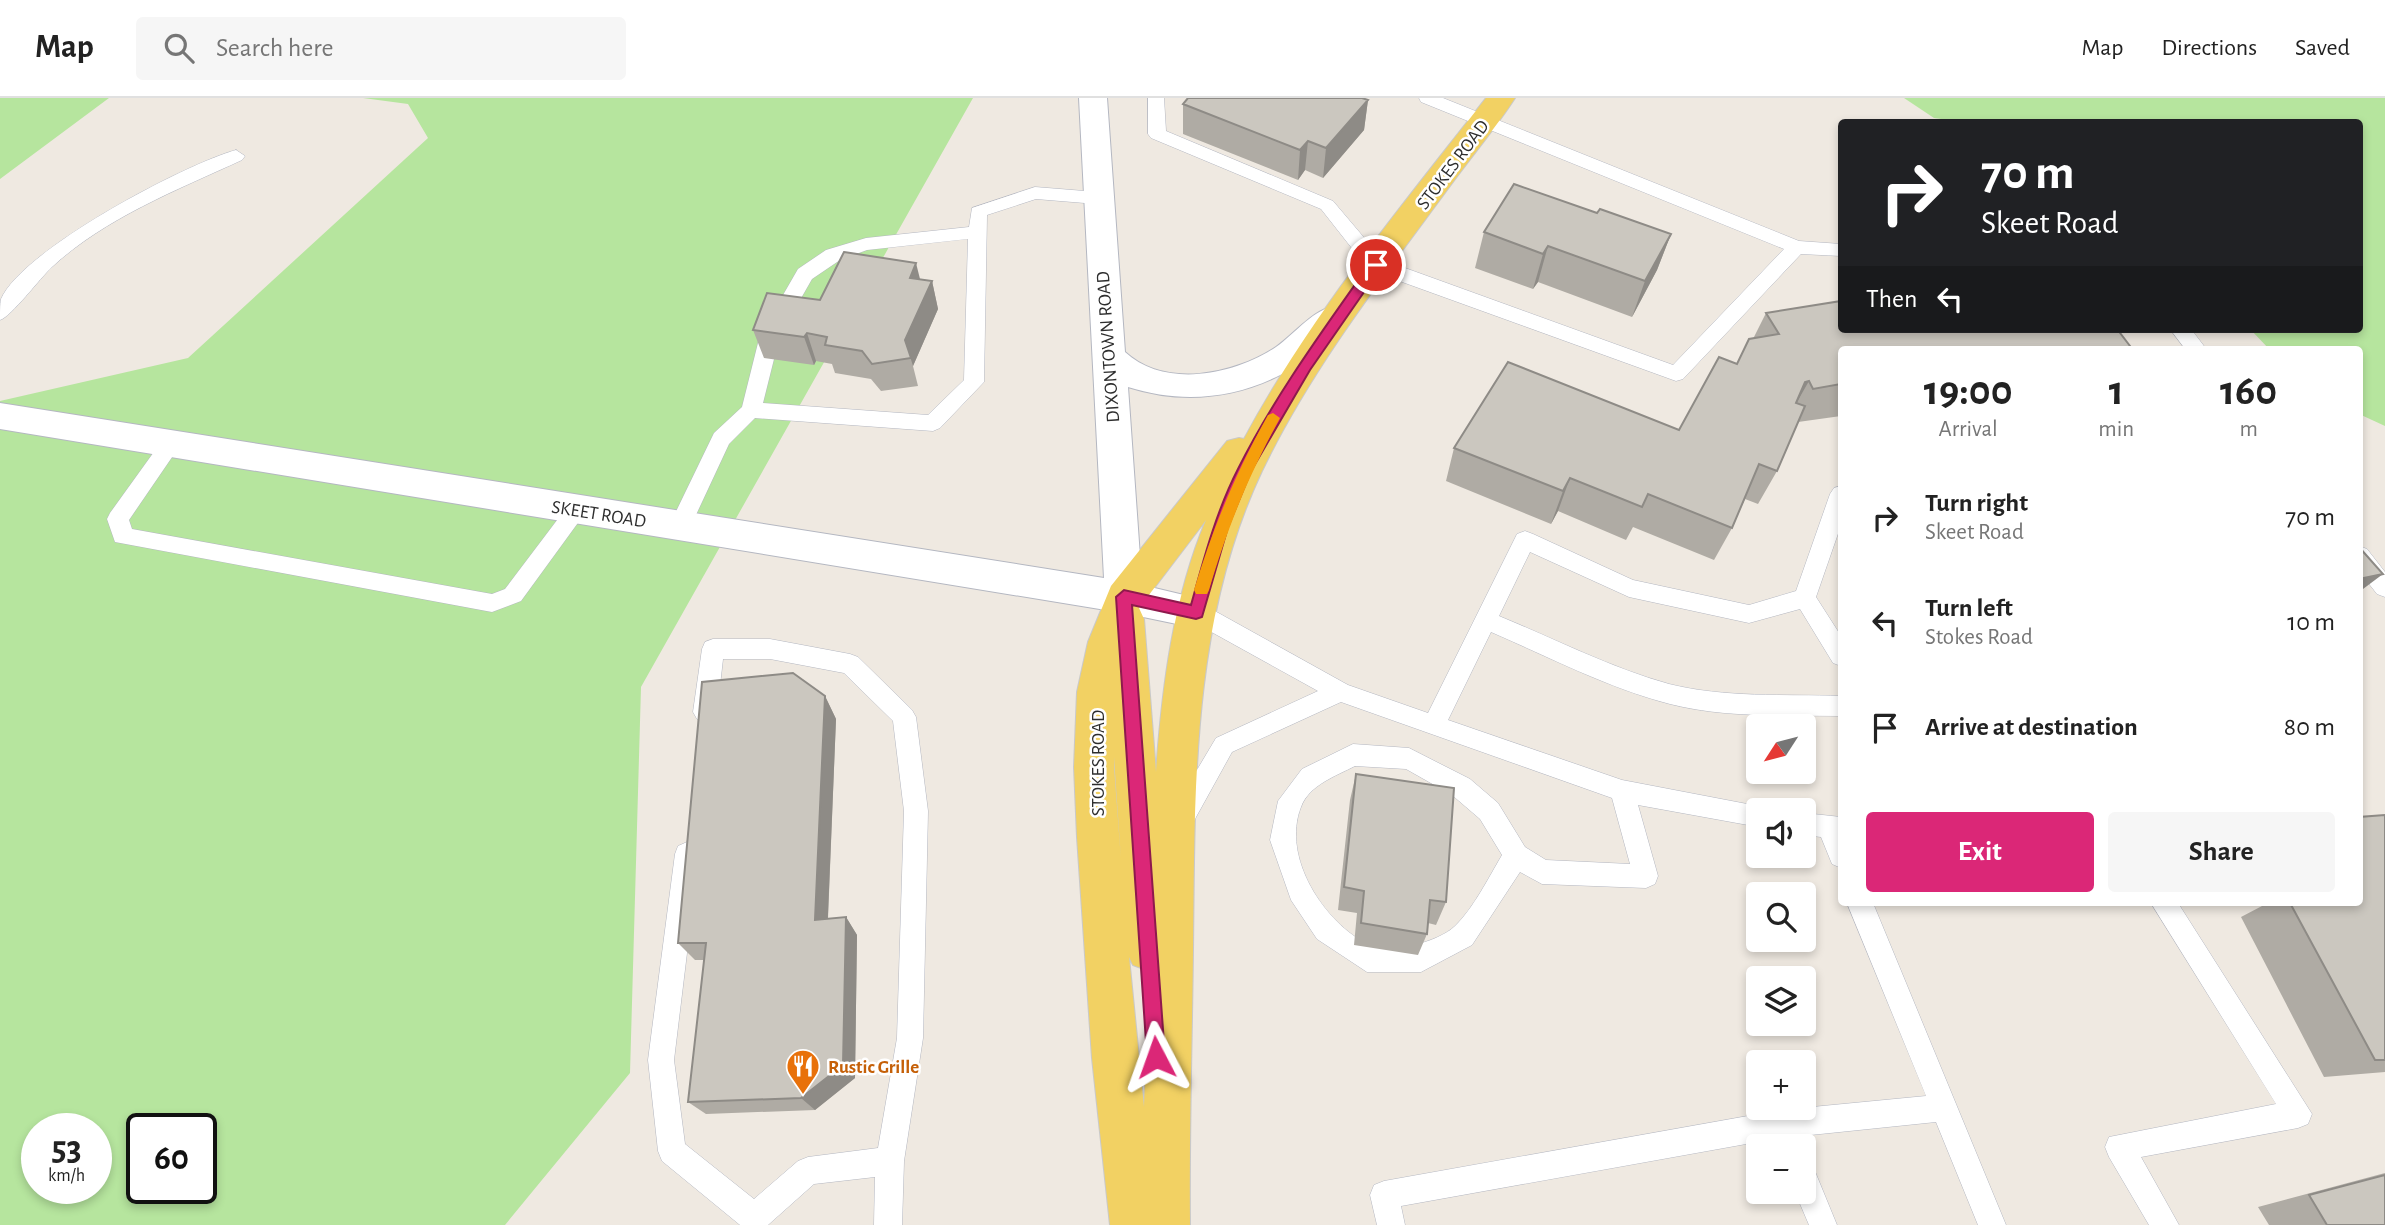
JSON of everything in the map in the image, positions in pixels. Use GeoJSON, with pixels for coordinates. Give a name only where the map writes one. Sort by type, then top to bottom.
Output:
{"type":"FeatureCollection","features":[{"type":"Feature","properties":{"kind":"main road","name":"STOKES ROAD"},"geometry":{"type":"LineString","coordinates":[[1134,1225],[1115,1058],[1094,767],[1097,692],[1107,642],[1124,597],[1305,367],[1376,265],[1492,109]]}},
{"type":"Feature","properties":{"kind":"main road","name":"STOKES ROAD"},"geometry":{"type":"LineString","coordinates":[[1166,1209],[1173,835],[1180,715],[1188,649],[1221,527],[1244,470],[1305,367]]}},
{"type":"Feature","properties":{"kind":"main road"},"geometry":{"type":"LineString","coordinates":[[1124,597],[1166,1209]]}},
{"type":"Feature","properties":{"kind":"street","name":"DIXONTOWN ROAD"},"geometry":{"type":"LineString","coordinates":[[1093,98],[1097,198],[1124,597]]}},
{"type":"Feature","properties":{"kind":"street"},"geometry":{"type":"LineString","coordinates":[[1108,355],[1121,368],[1139,378],[1161,383],[1218,383],[1278,362],[1303,345],[1347,306]]}},
{"type":"Feature","properties":{"kind":"street","name":"SKEET ROAD"},"geometry":{"type":"LineString","coordinates":[[0,416],[1124,597],[1196,612]]}},
{"type":"Feature","properties":{"kind":"lane"},"geometry":{"type":"LineString","coordinates":[[1156,98],[1157,134],[1327,205],[1376,265],[1676,374],[1797,247]]}},
{"type":"Feature","properties":{"kind":"lane"},"geometry":{"type":"LineString","coordinates":[[1427,98],[1492,109],[1797,247],[1838,250]]}},
{"type":"Feature","properties":{"kind":"lane"},"geometry":{"type":"LineString","coordinates":[[0,313],[15,290],[83,233],[236,156]]}},
{"type":"Feature","properties":{"kind":"lane"},"geometry":{"type":"LineString","coordinates":[[751,410],[933,423],[974,383],[978,212],[1035,193],[1097,198]]}},
{"type":"Feature","properties":{"kind":"lane"},"geometry":{"type":"LineString","coordinates":[[680,526],[721,439],[751,410],[769,335],[805,274],[833,255],[866,244],[978,232]]}},
{"type":"Feature","properties":{"kind":"lane"},"geometry":{"type":"LineString","coordinates":[[171,444],[118,519],[123,536],[492,603],[513,595],[577,509]]}},
{"type":"Feature","properties":{"kind":"lane"},"geometry":{"type":"LineString","coordinates":[[1805,597],[1838,503]]}},
{"type":"Feature","properties":{"kind":"lane"},"geometry":{"type":"LineString","coordinates":[[1434,725],[1525,540],[1629,588],[1749,614],[1805,597]]}},
{"type":"Feature","properties":{"kind":"lane"},"geometry":{"type":"LineString","coordinates":[[2363,560],[2385,588]]}},
{"type":"Feature","properties":{"kind":"lane"},"geometry":{"type":"LineString","coordinates":[[1805,597],[1838,651]]}},
{"type":"Feature","properties":{"kind":"lane"},"geometry":{"type":"LineString","coordinates":[[1196,612],[1340,692],[1622,791],[1746,814]]}},
{"type":"Feature","properties":{"kind":"lane"},"geometry":{"type":"LineString","coordinates":[[1486,620],[1627,680],[1670,694],[1720,703],[1838,706]]}},
{"type":"Feature","properties":{"kind":"lane"},"geometry":{"type":"LineString","coordinates":[[702,731],[713,649],[770,649],[850,664],[904,717],[916,811],[910,1038],[890,1161],[888,1225]]}},
{"type":"Feature","properties":{"kind":"lane"},"geometry":{"type":"LineString","coordinates":[[1173,835],[1224,745],[1340,692]]}},
{"type":"Feature","properties":{"kind":"lane"},"geometry":{"type":"LineString","coordinates":[[1516,855],[1463,936],[1422,960],[1367,959],[1326,930],[1300,892],[1282,840],[1290,801],[1310,777],[1353,755],[1409,760],[1461,787],[1489,811],[1516,855],[1542,872],[1646,876],[1622,791]]}},
{"type":"Feature","properties":{"kind":"lane"},"geometry":{"type":"LineString","coordinates":[[1816,826],[1835,828]]}},
{"type":"Feature","properties":{"kind":"lane"},"geometry":{"type":"LineString","coordinates":[[690,827],[661,1060],[672,1151],[754,1221],[808,1171],[890,1161]]}},
{"type":"Feature","properties":{"kind":"lane"},"geometry":{"type":"LineString","coordinates":[[1861,906],[1992,1225]]}},
{"type":"Feature","properties":{"kind":"lane"},"geometry":{"type":"LineString","coordinates":[[2165,1225],[2119,1147],[2298,1114],[2166,906]]}},
{"type":"Feature","properties":{"kind":"lane"},"geometry":{"type":"LineString","coordinates":[[1792,1134],[1944,1108]]}},
{"type":"Feature","properties":{"kind":"lane"},"geometry":{"type":"LineString","coordinates":[[1391,1225],[1384,1195],[1746,1141]]}},
{"type":"Feature","properties":{"kind":"lane"},"geometry":{"type":"LineString","coordinates":[[1815,1204],[1824,1225]]}},
{"type":"Feature","properties":{"kind":"green space"},"geometry":{"type":"Polygon","coordinates":[[[0,98],[109,98],[0,179],[0,98]]]}},
{"type":"Feature","properties":{"kind":"green space"},"geometry":{"type":"Polygon","coordinates":[[[363,98],[973,98],[641,687],[630,1073],[505,1225],[0,1225],[0,401],[188,358],[428,138],[408,104],[363,98]]]}},
{"type":"Feature","properties":{"kind":"green space"},"geometry":{"type":"Polygon","coordinates":[[[1904,98],[2385,98],[2385,426],[2363,416],[2363,346],[2266,346],[2254,333],[2363,333],[2363,119],[1934,118],[1904,98]]]}},
{"type":"Feature","properties":{"kind":"building"},"geometry":{"type":"Polygon","coordinates":[[[1188,98],[1368,100],[1326,148],[1308,141],[1300,150],[1183,104],[1188,98]]]}},
{"type":"Feature","properties":{"kind":"building"},"geometry":{"type":"Polygon","coordinates":[[[1514,184],[1597,213],[1600,209],[1671,234],[1645,281],[1548,246],[1543,254],[1484,232],[1514,184]]]}},
{"type":"Feature","properties":{"kind":"building"},"geometry":{"type":"Polygon","coordinates":[[[844,252],[916,263],[910,278],[932,281],[905,340],[911,358],[872,364],[862,351],[825,345],[827,337],[807,333],[804,337],[753,330],[767,293],[820,300],[844,252]]]}},
{"type":"Feature","properties":{"kind":"building"},"geometry":{"type":"Polygon","coordinates":[[[1838,301],[1838,333],[2120,333],[2130,346],[1838,346],[1838,385],[1813,389],[1809,381],[1805,382],[1796,403],[1805,406],[1777,471],[1759,464],[1732,528],[1648,494],[1642,507],[1570,478],[1563,491],[1454,448],[1508,362],[1679,430],[1719,357],[1737,364],[1749,339],[1779,334],[1766,313],[1838,301]]]}},
{"type":"Feature","properties":{"kind":"building"},"geometry":{"type":"Polygon","coordinates":[[[2363,552],[2383,574],[2363,578],[2363,552]]]}},
{"type":"Feature","properties":{"kind":"building"},"geometry":{"type":"Polygon","coordinates":[[[793,673],[825,696],[815,920],[846,917],[843,1065],[801,1098],[688,1102],[706,943],[678,943],[702,682],[793,673]]]}},
{"type":"Feature","properties":{"kind":"building"},"geometry":{"type":"Polygon","coordinates":[[[1356,774],[1454,788],[1446,902],[1430,900],[1427,934],[1361,923],[1364,891],[1344,887],[1356,774]]]}},
{"type":"Feature","properties":{"kind":"building"},"geometry":{"type":"Polygon","coordinates":[[[2385,815],[2385,1060],[2375,1060],[2292,906],[2363,906],[2363,817],[2385,815]]]}},
{"type":"Feature","properties":{"kind":"building"},"geometry":{"type":"Polygon","coordinates":[[[2385,1175],[2385,1225],[2327,1225],[2309,1195],[2385,1175]]]}},
{"type":"Feature","properties":{"kind":"slow traffic"},"geometry":{"type":"LineString","coordinates":[[1202,590],[1221,527],[1244,470],[1273,418]]}},
{"type":"Feature","properties":{"kind":"place","name":"Rustic Grille"},"geometry":{"type":"Point","coordinates":[803,1096]}},
{"type":"Feature","properties":{"kind":"route"},"geometry":{"type":"LineString","coordinates":[[1156,1057],[1124,597],[1196,612],[1221,527],[1244,470],[1305,367],[1376,265]]}}]}
